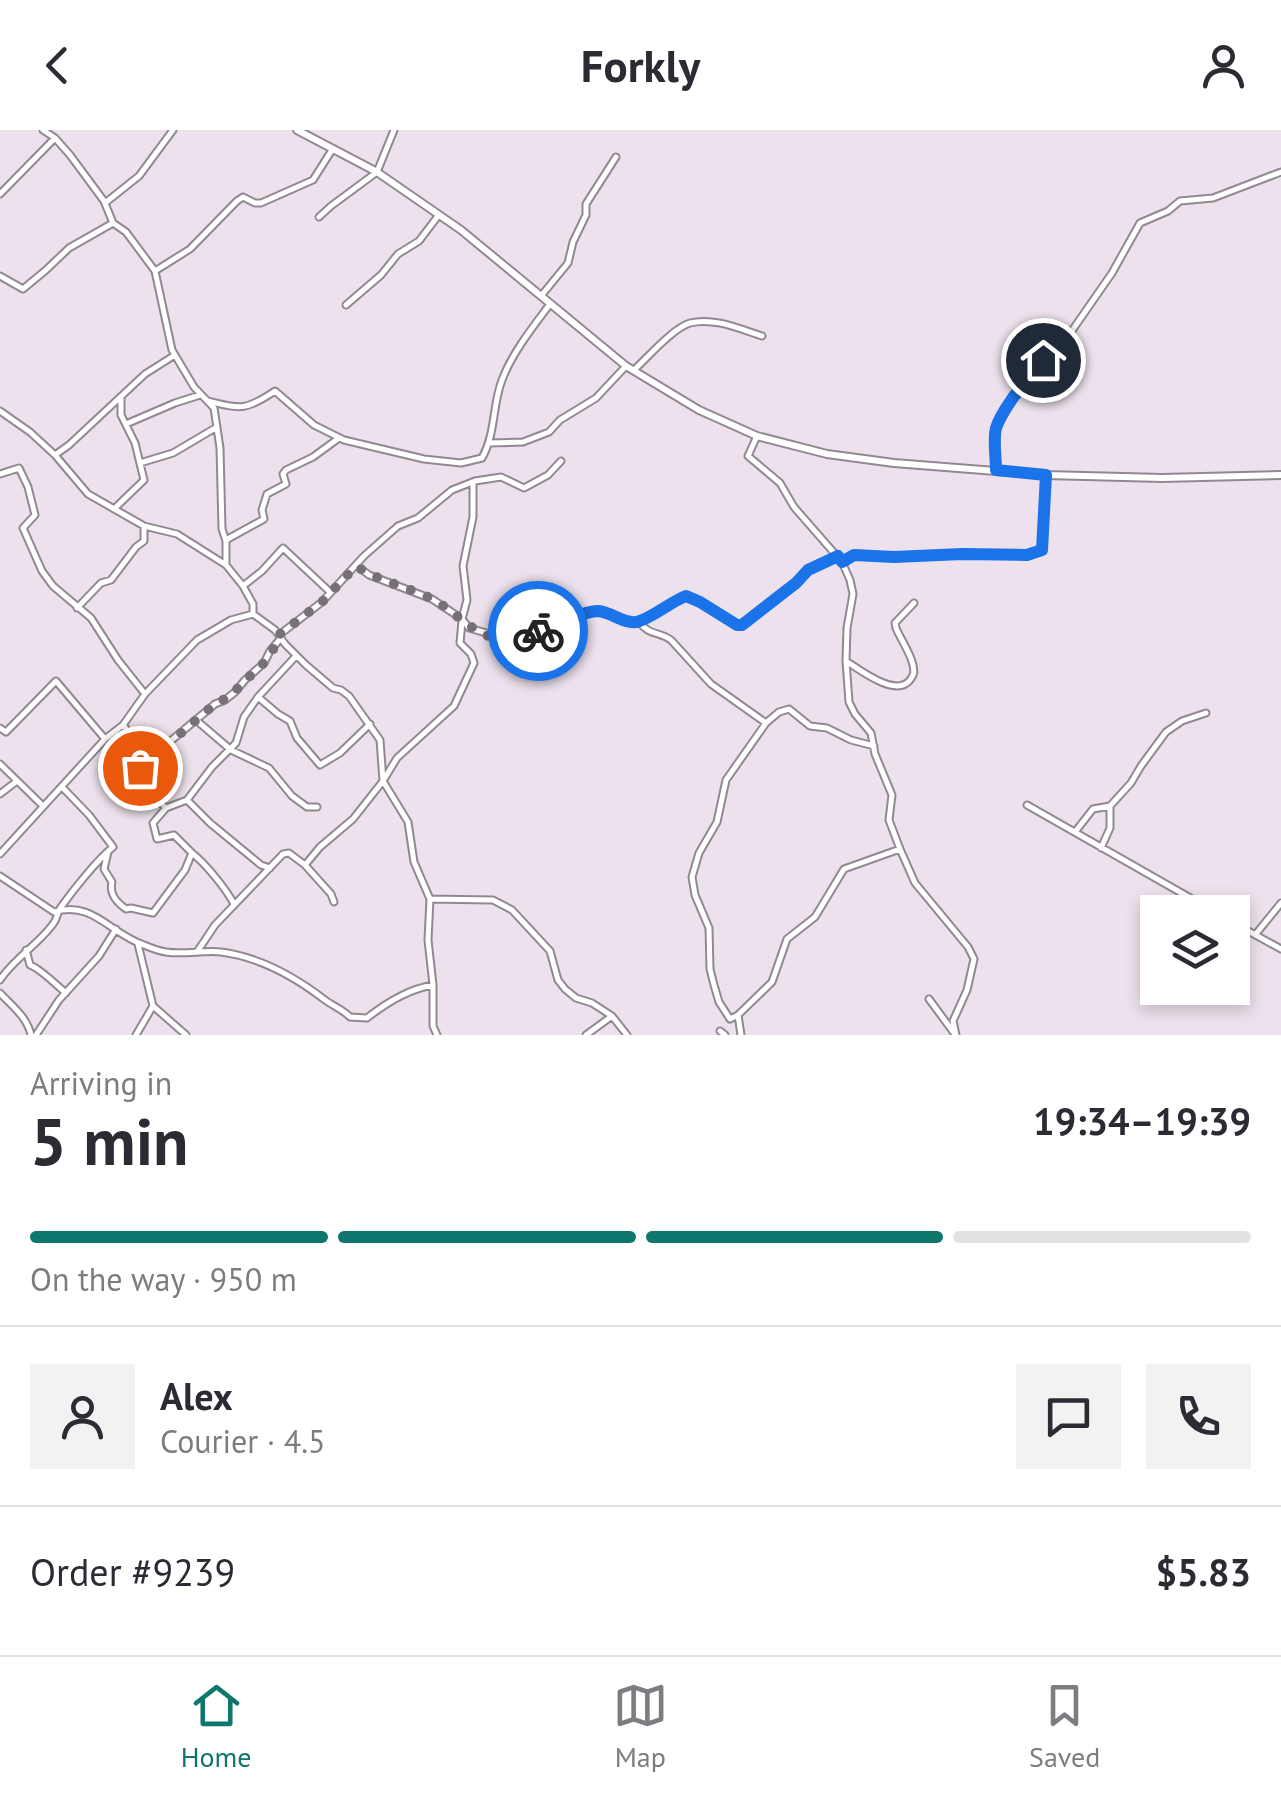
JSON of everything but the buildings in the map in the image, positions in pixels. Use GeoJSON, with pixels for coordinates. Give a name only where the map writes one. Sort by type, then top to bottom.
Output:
{"type":"FeatureCollection","features":[{"type":"Feature","properties":{"kind":"street"},"geometry":{"type":"LineString","coordinates":[[43,130],[70,155],[105,203],[113,223],[126,232],[155,271],[175,355],[200,395],[214,408],[226,565]]}},
{"type":"Feature","properties":{"kind":"street"},"geometry":{"type":"LineString","coordinates":[[105,203],[139,176],[173,130]]}},
{"type":"Feature","properties":{"kind":"street"},"geometry":{"type":"LineString","coordinates":[[297,130],[377,172],[509,269],[630,368],[699,410],[757,436],[894,463],[1046,475],[1281,475]]}},
{"type":"Feature","properties":{"kind":"street"},"geometry":{"type":"LineString","coordinates":[[319,217],[377,172],[394,130]]}},
{"type":"Feature","properties":{"kind":"street"},"geometry":{"type":"LineString","coordinates":[[0,194],[55,138]]}},
{"type":"Feature","properties":{"kind":"street"},"geometry":{"type":"LineString","coordinates":[[155,271],[190,249],[237,201],[266,201],[314,180],[332,150]]}},
{"type":"Feature","properties":{"kind":"street"},"geometry":{"type":"LineString","coordinates":[[540,296],[568,263],[572,242],[586,215],[586,204],[616,157]]}},
{"type":"Feature","properties":{"kind":"street"},"geometry":{"type":"LineString","coordinates":[[996,470],[996,429],[1015,395],[1068,335],[1112,273],[1140,223],[1180,201],[1213,198],[1281,172]]}},
{"type":"Feature","properties":{"kind":"street"},"geometry":{"type":"LineString","coordinates":[[346,305],[398,254],[419,241],[438,216]]}},
{"type":"Feature","properties":{"kind":"street"},"geometry":{"type":"LineString","coordinates":[[0,276],[22,289],[69,248],[113,223]]}},
{"type":"Feature","properties":{"kind":"street"},"geometry":{"type":"LineString","coordinates":[[208,401],[245,408],[274,391],[314,425],[340,438],[424,459],[461,463],[482,458],[502,379],[550,304]]}},
{"type":"Feature","properties":{"kind":"street"},"geometry":{"type":"LineString","coordinates":[[489,442],[523,442],[549,432],[690,323],[721,323],[762,336]]}},
{"type":"Feature","properties":{"kind":"street"},"geometry":{"type":"LineString","coordinates":[[55,455],[145,374],[175,355]]}},
{"type":"Feature","properties":{"kind":"street"},"geometry":{"type":"LineString","coordinates":[[126,424],[200,395]]}},
{"type":"Feature","properties":{"kind":"street"},"geometry":{"type":"LineString","coordinates":[[114,509],[144,480],[135,443],[121,415],[121,398]]}},
{"type":"Feature","properties":{"kind":"street"},"geometry":{"type":"LineString","coordinates":[[0,411],[55,455],[88,494],[144,526],[178,534],[226,565],[253,604],[253,614]]}},
{"type":"Feature","properties":{"kind":"street"},"geometry":{"type":"LineString","coordinates":[[140,463],[173,452],[217,426]]}},
{"type":"Feature","properties":{"kind":"street"},"geometry":{"type":"LineString","coordinates":[[757,436],[748,456],[780,484],[794,507],[840,559],[850,580],[846,661],[849,702],[871,733],[892,795],[889,820],[916,883],[968,946],[974,960],[954,1021],[956,1035]]}},
{"type":"Feature","properties":{"kind":"street"},"geometry":{"type":"LineString","coordinates":[[226,540],[264,518],[262,510],[268,494],[286,484],[286,470],[340,438]]}},
{"type":"Feature","properties":{"kind":"street"},"geometry":{"type":"LineString","coordinates":[[166,808],[136,779],[138,772],[196,720],[236,692],[264,663],[280,636],[322,602],[398,526],[418,518],[452,490],[501,477],[524,488],[548,476],[561,461]]}},
{"type":"Feature","properties":{"kind":"street"},"geometry":{"type":"LineString","coordinates":[[0,474],[19,468],[35,515],[23,528],[42,570],[53,586],[90,618],[145,694]]}},
{"type":"Feature","properties":{"kind":"street"},"geometry":{"type":"LineString","coordinates":[[356,566],[432,599],[469,628],[507,639],[556,627],[593,611],[639,622],[686,596],[742,625],[808,570],[854,555],[1012,556],[1042,550],[1046,475]]}},
{"type":"Feature","properties":{"kind":"street"},"geometry":{"type":"LineString","coordinates":[[305,865],[353,819],[405,750],[454,706],[474,663],[460,642],[467,600],[464,566],[473,482]]}},
{"type":"Feature","properties":{"kind":"street"},"geometry":{"type":"LineString","coordinates":[[78,608],[101,583],[111,580],[144,541],[144,526]]}},
{"type":"Feature","properties":{"kind":"street"},"geometry":{"type":"LineString","coordinates":[[243,586],[283,548],[330,592]]}},
{"type":"Feature","properties":{"kind":"street"},"geometry":{"type":"LineString","coordinates":[[846,661],[890,685],[903,686],[908,682],[914,668],[895,623],[914,603]]}},
{"type":"Feature","properties":{"kind":"street"},"geometry":{"type":"LineString","coordinates":[[253,614],[333,688],[349,696],[380,740],[383,781],[408,822],[414,862],[430,899],[428,940],[437,1035]]}},
{"type":"Feature","properties":{"kind":"street"},"geometry":{"type":"LineString","coordinates":[[0,854],[105,739],[123,725],[145,694],[196,640],[231,620],[253,614]]}},
{"type":"Feature","properties":{"kind":"street"},"geometry":{"type":"LineString","coordinates":[[639,622],[646,631],[671,640],[711,684],[766,722]]}},
{"type":"Feature","properties":{"kind":"street"},"geometry":{"type":"LineString","coordinates":[[234,906],[210,871],[174,834],[162,840],[156,836],[152,823],[166,808],[187,800],[212,767],[231,750],[240,736],[244,717],[296,656]]}},
{"type":"Feature","properties":{"kind":"street"},"geometry":{"type":"LineString","coordinates":[[0,728],[6,732],[56,681],[105,739]]}},
{"type":"Feature","properties":{"kind":"street"},"geometry":{"type":"LineString","coordinates":[[258,697],[290,720],[297,738],[320,765],[340,754],[370,724]]}},
{"type":"Feature","properties":{"kind":"street"},"geometry":{"type":"LineString","coordinates":[[874,746],[827,728],[810,726],[789,709],[766,722],[726,780],[718,822],[699,853],[692,876],[695,895],[709,928],[710,969],[719,1002],[730,1019],[772,982],[788,938],[814,916],[844,869],[900,849]]}},
{"type":"Feature","properties":{"kind":"street"},"geometry":{"type":"LineString","coordinates":[[1075,832],[1093,809],[1110,806],[1132,783],[1166,732],[1182,721],[1206,713]]}},
{"type":"Feature","properties":{"kind":"street"},"geometry":{"type":"LineString","coordinates":[[196,720],[231,750],[269,768],[292,796],[307,807],[317,807]]}},
{"type":"Feature","properties":{"kind":"street"},"geometry":{"type":"LineString","coordinates":[[123,725],[149,760]]}},
{"type":"Feature","properties":{"kind":"street"},"geometry":{"type":"LineString","coordinates":[[0,764],[43,806]]}},
{"type":"Feature","properties":{"kind":"street"},"geometry":{"type":"LineString","coordinates":[[0,794],[16,781]]}},
{"type":"Feature","properties":{"kind":"street"},"geometry":{"type":"LineString","coordinates":[[0,980],[54,924],[58,912],[89,871],[114,847],[62,786]]}},
{"type":"Feature","properties":{"kind":"street"},"geometry":{"type":"LineString","coordinates":[[187,800],[210,823],[270,868]]}},
{"type":"Feature","properties":{"kind":"street"},"geometry":{"type":"LineString","coordinates":[[1027,804],[1185,895]]}},
{"type":"Feature","properties":{"kind":"street"},"geometry":{"type":"LineString","coordinates":[[1102,848],[1110,828],[1110,806]]}},
{"type":"Feature","properties":{"kind":"street"},"geometry":{"type":"LineString","coordinates":[[108,852],[104,869],[112,882],[110,888],[116,902],[126,910],[153,913],[192,854]]}},
{"type":"Feature","properties":{"kind":"street"},"geometry":{"type":"LineString","coordinates":[[197,952],[215,925],[283,854],[289,853],[305,865],[332,894],[334,902]]}},
{"type":"Feature","properties":{"kind":"street"},"geometry":{"type":"LineString","coordinates":[[0,876],[54,912],[78,908],[90,912],[138,944],[167,952],[220,952],[260,961],[290,974],[350,1017],[367,1018],[385,1004],[433,986]]}},
{"type":"Feature","properties":{"kind":"street"},"geometry":{"type":"LineString","coordinates":[[430,899],[493,900],[512,910],[550,951],[558,980],[566,989],[612,1016],[627,1035]]}},
{"type":"Feature","properties":{"kind":"street"},"geometry":{"type":"LineString","coordinates":[[1255,935],[1281,903]]}},
{"type":"Feature","properties":{"kind":"street"},"geometry":{"type":"LineString","coordinates":[[0,993],[17,1009],[34,1035],[116,929]]}},
{"type":"Feature","properties":{"kind":"street"},"geometry":{"type":"LineString","coordinates":[[1250,932],[1281,949]]}},
{"type":"Feature","properties":{"kind":"street"},"geometry":{"type":"LineString","coordinates":[[138,944],[153,1006],[186,1035]]}},
{"type":"Feature","properties":{"kind":"street"},"geometry":{"type":"LineString","coordinates":[[26,950],[30,965],[66,994]]}},
{"type":"Feature","properties":{"kind":"street"},"geometry":{"type":"LineString","coordinates":[[929,999],[956,1035]]}},
{"type":"Feature","properties":{"kind":"street"},"geometry":{"type":"LineString","coordinates":[[136,1035],[153,1006]]}},
{"type":"Feature","properties":{"kind":"street"},"geometry":{"type":"LineString","coordinates":[[738,1015],[742,1035]]}},
{"type":"Feature","properties":{"kind":"street"},"geometry":{"type":"LineString","coordinates":[[586,1035],[612,1016]]}},
{"type":"Feature","properties":{"kind":"way so far"},"geometry":{"type":"LineString","coordinates":[[140,768],[215,704],[236,692],[264,663],[280,634],[322,602],[356,566],[432,599],[469,628],[484,634],[507,639],[538,631]]}},
{"type":"Feature","properties":{"kind":"route"},"geometry":{"type":"LineString","coordinates":[[538,631],[593,611],[639,622],[686,596],[742,625],[808,570],[838,556],[842,562],[854,555],[998,556],[1042,550],[1046,475],[996,470],[996,429],[1015,395],[1043,360]]}}]}
